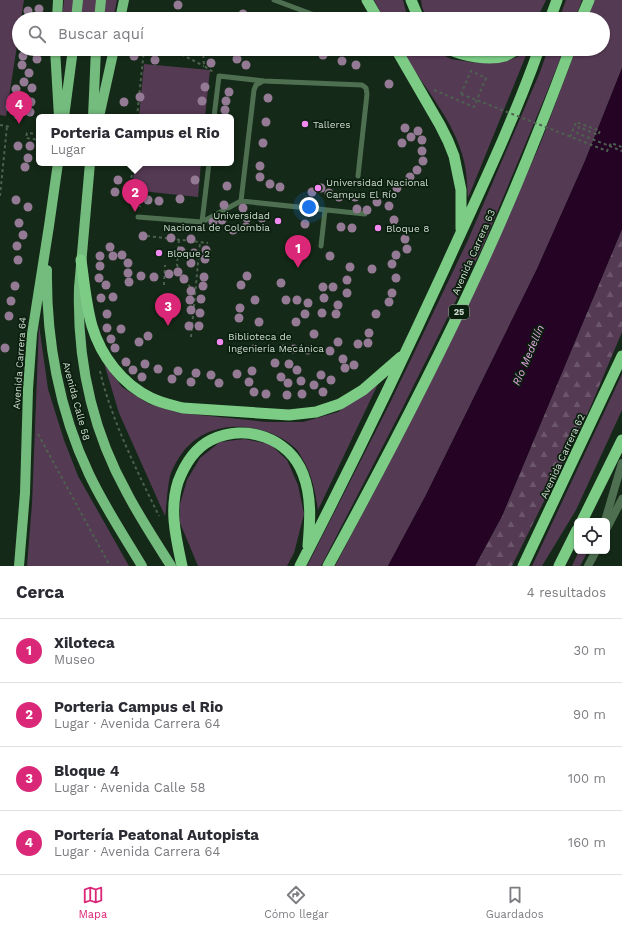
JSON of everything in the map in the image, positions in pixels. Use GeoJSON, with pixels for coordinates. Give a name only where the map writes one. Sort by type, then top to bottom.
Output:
{"type":"FeatureCollection","features":[{"type":"Feature","properties":{"kind":"highway"},"geometry":{"type":"LineString","coordinates":[[367,0],[374,12]]}},
{"type":"Feature","properties":{"kind":"highway"},"geometry":{"type":"LineString","coordinates":[[411,0],[415,12]]}},
{"type":"Feature","properties":{"kind":"highway"},"geometry":{"type":"LineString","coordinates":[[553,12],[557,0]]}},
{"type":"Feature","properties":{"kind":"highway"},"geometry":{"type":"LineString","coordinates":[[584,12],[588,0]]}},
{"type":"Feature","properties":{"kind":"highway"},"geometry":{"type":"LineString","coordinates":[[400,56],[443,130],[454,156],[461,190],[461,234]]}},
{"type":"Feature","properties":{"kind":"highway"},"geometry":{"type":"LineString","coordinates":[[471,56],[486,58],[503,56]]}},
{"type":"Feature","properties":{"kind":"highway","name":"Avenida Carrera 63"},"geometry":{"type":"LineString","coordinates":[[300,566],[350,468],[461,234],[512,119],[536,56]]}},
{"type":"Feature","properties":{"kind":"highway","name":"Avenida Carrera 63"},"geometry":{"type":"LineString","coordinates":[[328,566],[426,379],[479,270],[538,133],[567,56]]}},
{"type":"Feature","properties":{"kind":"highway"},"geometry":{"type":"LineString","coordinates":[[81,260],[92,325],[103,351],[125,381],[138,391],[151,398],[168,404],[183,408],[289,415],[316,412],[340,404],[364,390],[406,352]]}},
{"type":"Feature","properties":{"kind":"highway","name":"Avenida Carrera 62"},"geometry":{"type":"LineString","coordinates":[[523,566],[622,356]]}},
{"type":"Feature","properties":{"kind":"highway"},"geometry":{"type":"LineString","coordinates":[[182,566],[174,520],[173,505],[179,481],[186,465],[197,451],[210,440],[225,434],[250,434],[272,439],[284,447],[295,459],[303,472],[307,485],[310,519],[308,550]]}},
{"type":"Feature","properties":{"kind":"highway"},"geometry":{"type":"LineString","coordinates":[[583,518],[622,440]]}},
{"type":"Feature","properties":{"kind":"highway"},"geometry":{"type":"LineString","coordinates":[[559,566],[574,536]]}},
{"type":"Feature","properties":{"kind":"main road"},"geometry":{"type":"LineString","coordinates":[[57,12],[58,0]]}},
{"type":"Feature","properties":{"kind":"main road"},"geometry":{"type":"LineString","coordinates":[[77,12],[78,0]]}},
{"type":"Feature","properties":{"kind":"main road"},"geometry":{"type":"LineString","coordinates":[[100,12],[101,0]]}},
{"type":"Feature","properties":{"kind":"main road"},"geometry":{"type":"LineString","coordinates":[[121,12],[124,0]]}},
{"type":"Feature","properties":{"kind":"main road"},"geometry":{"type":"LineString","coordinates":[[55,56],[59,114]]}},
{"type":"Feature","properties":{"kind":"main road"},"geometry":{"type":"LineString","coordinates":[[64,114],[72,56]]}},
{"type":"Feature","properties":{"kind":"main road"},"geometry":{"type":"LineString","coordinates":[[93,114],[96,56]]}},
{"type":"Feature","properties":{"kind":"main road"},"geometry":{"type":"LineString","coordinates":[[100,114],[112,56]]}},
{"type":"Feature","properties":{"kind":"main road","name":"Avenida Carrera 64"},"geometry":{"type":"LineString","coordinates":[[19,566],[25,493],[28,389],[32,334],[58,166]]}},
{"type":"Feature","properties":{"kind":"main road"},"geometry":{"type":"LineString","coordinates":[[81,260],[90,166]]}},
{"type":"Feature","properties":{"kind":"main road","name":"Avenida Calle 58"},"geometry":{"type":"LineString","coordinates":[[49,226],[46,283],[48,318],[52,348],[63,401],[72,432],[89,474],[142,566]]}},
{"type":"Feature","properties":{"kind":"main road","name":"Avenida Calle 58"},"geometry":{"type":"LineString","coordinates":[[81,260],[78,308],[80,345],[82,361],[94,414],[106,451],[126,493],[171,566]]}},
{"type":"Feature","properties":{"kind":"street"},"geometry":{"type":"LineString","coordinates":[[606,518],[622,463]]}},
{"type":"Feature","properties":{"kind":"street"},"geometry":{"type":"LineString","coordinates":[[610,522],[622,499]]}},
{"type":"Feature","properties":{"kind":"street"},"geometry":{"type":"LineString","coordinates":[[588,566],[594,554]]}},
{"type":"Feature","properties":{"kind":"lane"},"geometry":{"type":"LineString","coordinates":[[274,0],[306,12]]}},
{"type":"Feature","properties":{"kind":"lane"},"geometry":{"type":"LineString","coordinates":[[214,114],[219,76],[264,81],[364,86],[367,94],[358,176]]}},
{"type":"Feature","properties":{"kind":"lane"},"geometry":{"type":"LineString","coordinates":[[241,201],[254,90],[256,85],[264,81]]}},
{"type":"Feature","properties":{"kind":"lane"},"geometry":{"type":"LineString","coordinates":[[202,222],[209,166]]}},
{"type":"Feature","properties":{"kind":"lane"},"geometry":{"type":"LineString","coordinates":[[138,217],[202,222],[241,201],[364,214]]}},
{"type":"Feature","properties":{"kind":"lane"},"geometry":{"type":"LineString","coordinates":[[321,246],[326,210]]}},
{"type":"Feature","properties":{"kind":"path"},"geometry":{"type":"LineString","coordinates":[[137,114],[143,56]]}},
{"type":"Feature","properties":{"kind":"path"},"geometry":{"type":"LineString","coordinates":[[185,56],[219,76]]}},
{"type":"Feature","properties":{"kind":"path"},"geometry":{"type":"LineString","coordinates":[[203,56],[204,66]]}},
{"type":"Feature","properties":{"kind":"path"},"geometry":{"type":"LineString","coordinates":[[434,90],[474,107],[486,78],[471,71],[461,94],[570,137],[607,152],[611,143],[622,147]]}},
{"type":"Feature","properties":{"kind":"path"},"geometry":{"type":"LineString","coordinates":[[570,137],[576,122],[600,131],[598,135],[579,127],[577,133],[622,151]]}},
{"type":"Feature","properties":{"kind":"path"},"geometry":{"type":"LineString","coordinates":[[0,125],[11,127]]}},
{"type":"Feature","properties":{"kind":"path"},"geometry":{"type":"LineString","coordinates":[[0,196],[6,126]]}},
{"type":"Feature","properties":{"kind":"path"},"geometry":{"type":"LineString","coordinates":[[36,134],[27,133],[26,138],[36,140]]}},
{"type":"Feature","properties":{"kind":"path"},"geometry":{"type":"LineString","coordinates":[[133,166],[130,192],[142,193],[140,208],[139,207]]}},
{"type":"Feature","properties":{"kind":"path"},"geometry":{"type":"LineString","coordinates":[[147,236],[208,243]]}},
{"type":"Feature","properties":{"kind":"path"},"geometry":{"type":"LineString","coordinates":[[179,240],[177,265],[195,295]]}},
{"type":"Feature","properties":{"kind":"path"},"geometry":{"type":"LineString","coordinates":[[191,338],[200,242]]}},
{"type":"Feature","properties":{"kind":"path"},"geometry":{"type":"LineString","coordinates":[[164,285],[166,265]]}},
{"type":"Feature","properties":{"kind":"path"},"geometry":{"type":"LineString","coordinates":[[99,365],[102,380],[115,419],[144,487],[159,516]]}},
{"type":"Feature","properties":{"kind":"path"},"geometry":{"type":"LineString","coordinates":[[38,434],[110,566]]}},
{"type":"Feature","properties":{"kind":"green space"},"geometry":{"type":"Polygon","coordinates":[[[0,0],[24,0],[22,12],[12,12],[12,56],[15,56],[6,116],[0,115],[0,0]]]}},
{"type":"Feature","properties":{"kind":"green space"},"geometry":{"type":"Polygon","coordinates":[[[64,0],[117,0],[114,12],[63,12],[64,0]]]}},
{"type":"Feature","properties":{"kind":"green space"},"geometry":{"type":"Polygon","coordinates":[[[374,0],[403,0],[406,12],[380,12],[374,0]]]}},
{"type":"Feature","properties":{"kind":"green space"},"geometry":{"type":"Polygon","coordinates":[[[421,0],[546,0],[540,12],[424,12],[421,0]]]}},
{"type":"Feature","properties":{"kind":"green space"},"geometry":{"type":"Polygon","coordinates":[[[566,0],[582,0],[578,12],[562,12],[566,0]]]}},
{"type":"Feature","properties":{"kind":"green space"},"geometry":{"type":"Polygon","coordinates":[[[594,0],[622,0],[622,68],[585,161],[537,269],[426,495],[388,566],[335,566],[383,475],[494,249],[541,142],[573,56],[610,56],[610,12],[590,12],[594,0]]]}},
{"type":"Feature","properties":{"kind":"green space"},"geometry":{"type":"Polygon","coordinates":[[[405,56],[445,56],[451,59],[477,63],[504,62],[519,56],[526,56],[468,198],[464,161],[453,131],[437,103],[405,56]]]}},
{"type":"Feature","properties":{"kind":"green space"},"geometry":{"type":"Polygon","coordinates":[[[546,56],[561,56],[483,246],[402,409],[321,566],[307,566],[390,403],[468,240],[546,56]]]}},
{"type":"Feature","properties":{"kind":"green space"},"geometry":{"type":"Polygon","coordinates":[[[144,64],[210,70],[205,114],[139,114],[144,64]]]}},
{"type":"Feature","properties":{"kind":"green space"},"geometry":{"type":"Polygon","coordinates":[[[135,166],[201,166],[198,197],[132,190],[135,166]]]}},
{"type":"Feature","properties":{"kind":"green space"},"geometry":{"type":"Polygon","coordinates":[[[622,229],[622,332],[590,408],[512,566],[475,566],[502,516],[622,229]]]}},
{"type":"Feature","properties":{"kind":"green space"},"geometry":{"type":"Polygon","coordinates":[[[39,325],[48,389],[64,440],[78,476],[129,566],[27,566],[32,504],[39,325]]]}},
{"type":"Feature","properties":{"kind":"green space"},"geometry":{"type":"Polygon","coordinates":[[[104,363],[122,387],[149,404],[180,413],[267,422],[303,422],[338,412],[378,384],[318,510],[311,476],[296,449],[283,439],[268,432],[253,428],[238,427],[222,428],[207,433],[194,441],[183,452],[175,464],[170,476],[165,516],[119,413],[104,363]]]}},
{"type":"Feature","properties":{"kind":"green space"},"geometry":{"type":"Polygon","coordinates":[[[622,374],[622,410],[576,510],[542,566],[532,566],[622,374]]]}},
{"type":"Feature","properties":{"kind":"green space"},"geometry":{"type":"Polygon","coordinates":[[[244,439],[270,444],[287,460],[298,485],[304,514],[294,553],[287,566],[198,566],[180,523],[180,504],[187,480],[200,458],[220,442],[244,439]]]}},
{"type":"Feature","properties":{"kind":"green space"},"geometry":{"type":"Polygon","coordinates":[[[578,554],[586,554],[580,566],[572,566],[578,554]]]}},
{"type":"Feature","properties":{"kind":"water","name":"Río Medellín"},"geometry":{"type":"Polygon","coordinates":[[[622,68],[622,229],[502,516],[475,566],[388,566],[426,495],[537,269],[585,161],[622,68]]]}},
{"type":"Feature","properties":{"kind":"place","name":"Portería Peatonal Autopista"},"geometry":{"type":"Point","coordinates":[19,124]}},
{"type":"Feature","properties":{"kind":"place","name":"Talleres"},"geometry":{"type":"Point","coordinates":[305,124]}},
{"type":"Feature","properties":{"kind":"place","name":"Universidad Nacional Campus El Río"},"geometry":{"type":"Point","coordinates":[318,188]}},
{"type":"Feature","properties":{"kind":"place","name":"Porteria Campus el Rio"},"geometry":{"type":"Point","coordinates":[135,212]}},
{"type":"Feature","properties":{"kind":"place","name":"Universidad Nacional de Colombia"},"geometry":{"type":"Point","coordinates":[278,221]}},
{"type":"Feature","properties":{"kind":"place","name":"Bloque 8"},"geometry":{"type":"Point","coordinates":[378,228]}},
{"type":"Feature","properties":{"kind":"place","name":"Bloque 2"},"geometry":{"type":"Point","coordinates":[159,253]}},
{"type":"Feature","properties":{"kind":"place","name":"Xiloteca"},"geometry":{"type":"Point","coordinates":[298,268]}},
{"type":"Feature","properties":{"kind":"place","name":"Bloque 4"},"geometry":{"type":"Point","coordinates":[168,326]}},
{"type":"Feature","properties":{"kind":"place","name":"Biblioteca de Ingeniería Mecánica"},"geometry":{"type":"Point","coordinates":[220,342]}}]}
